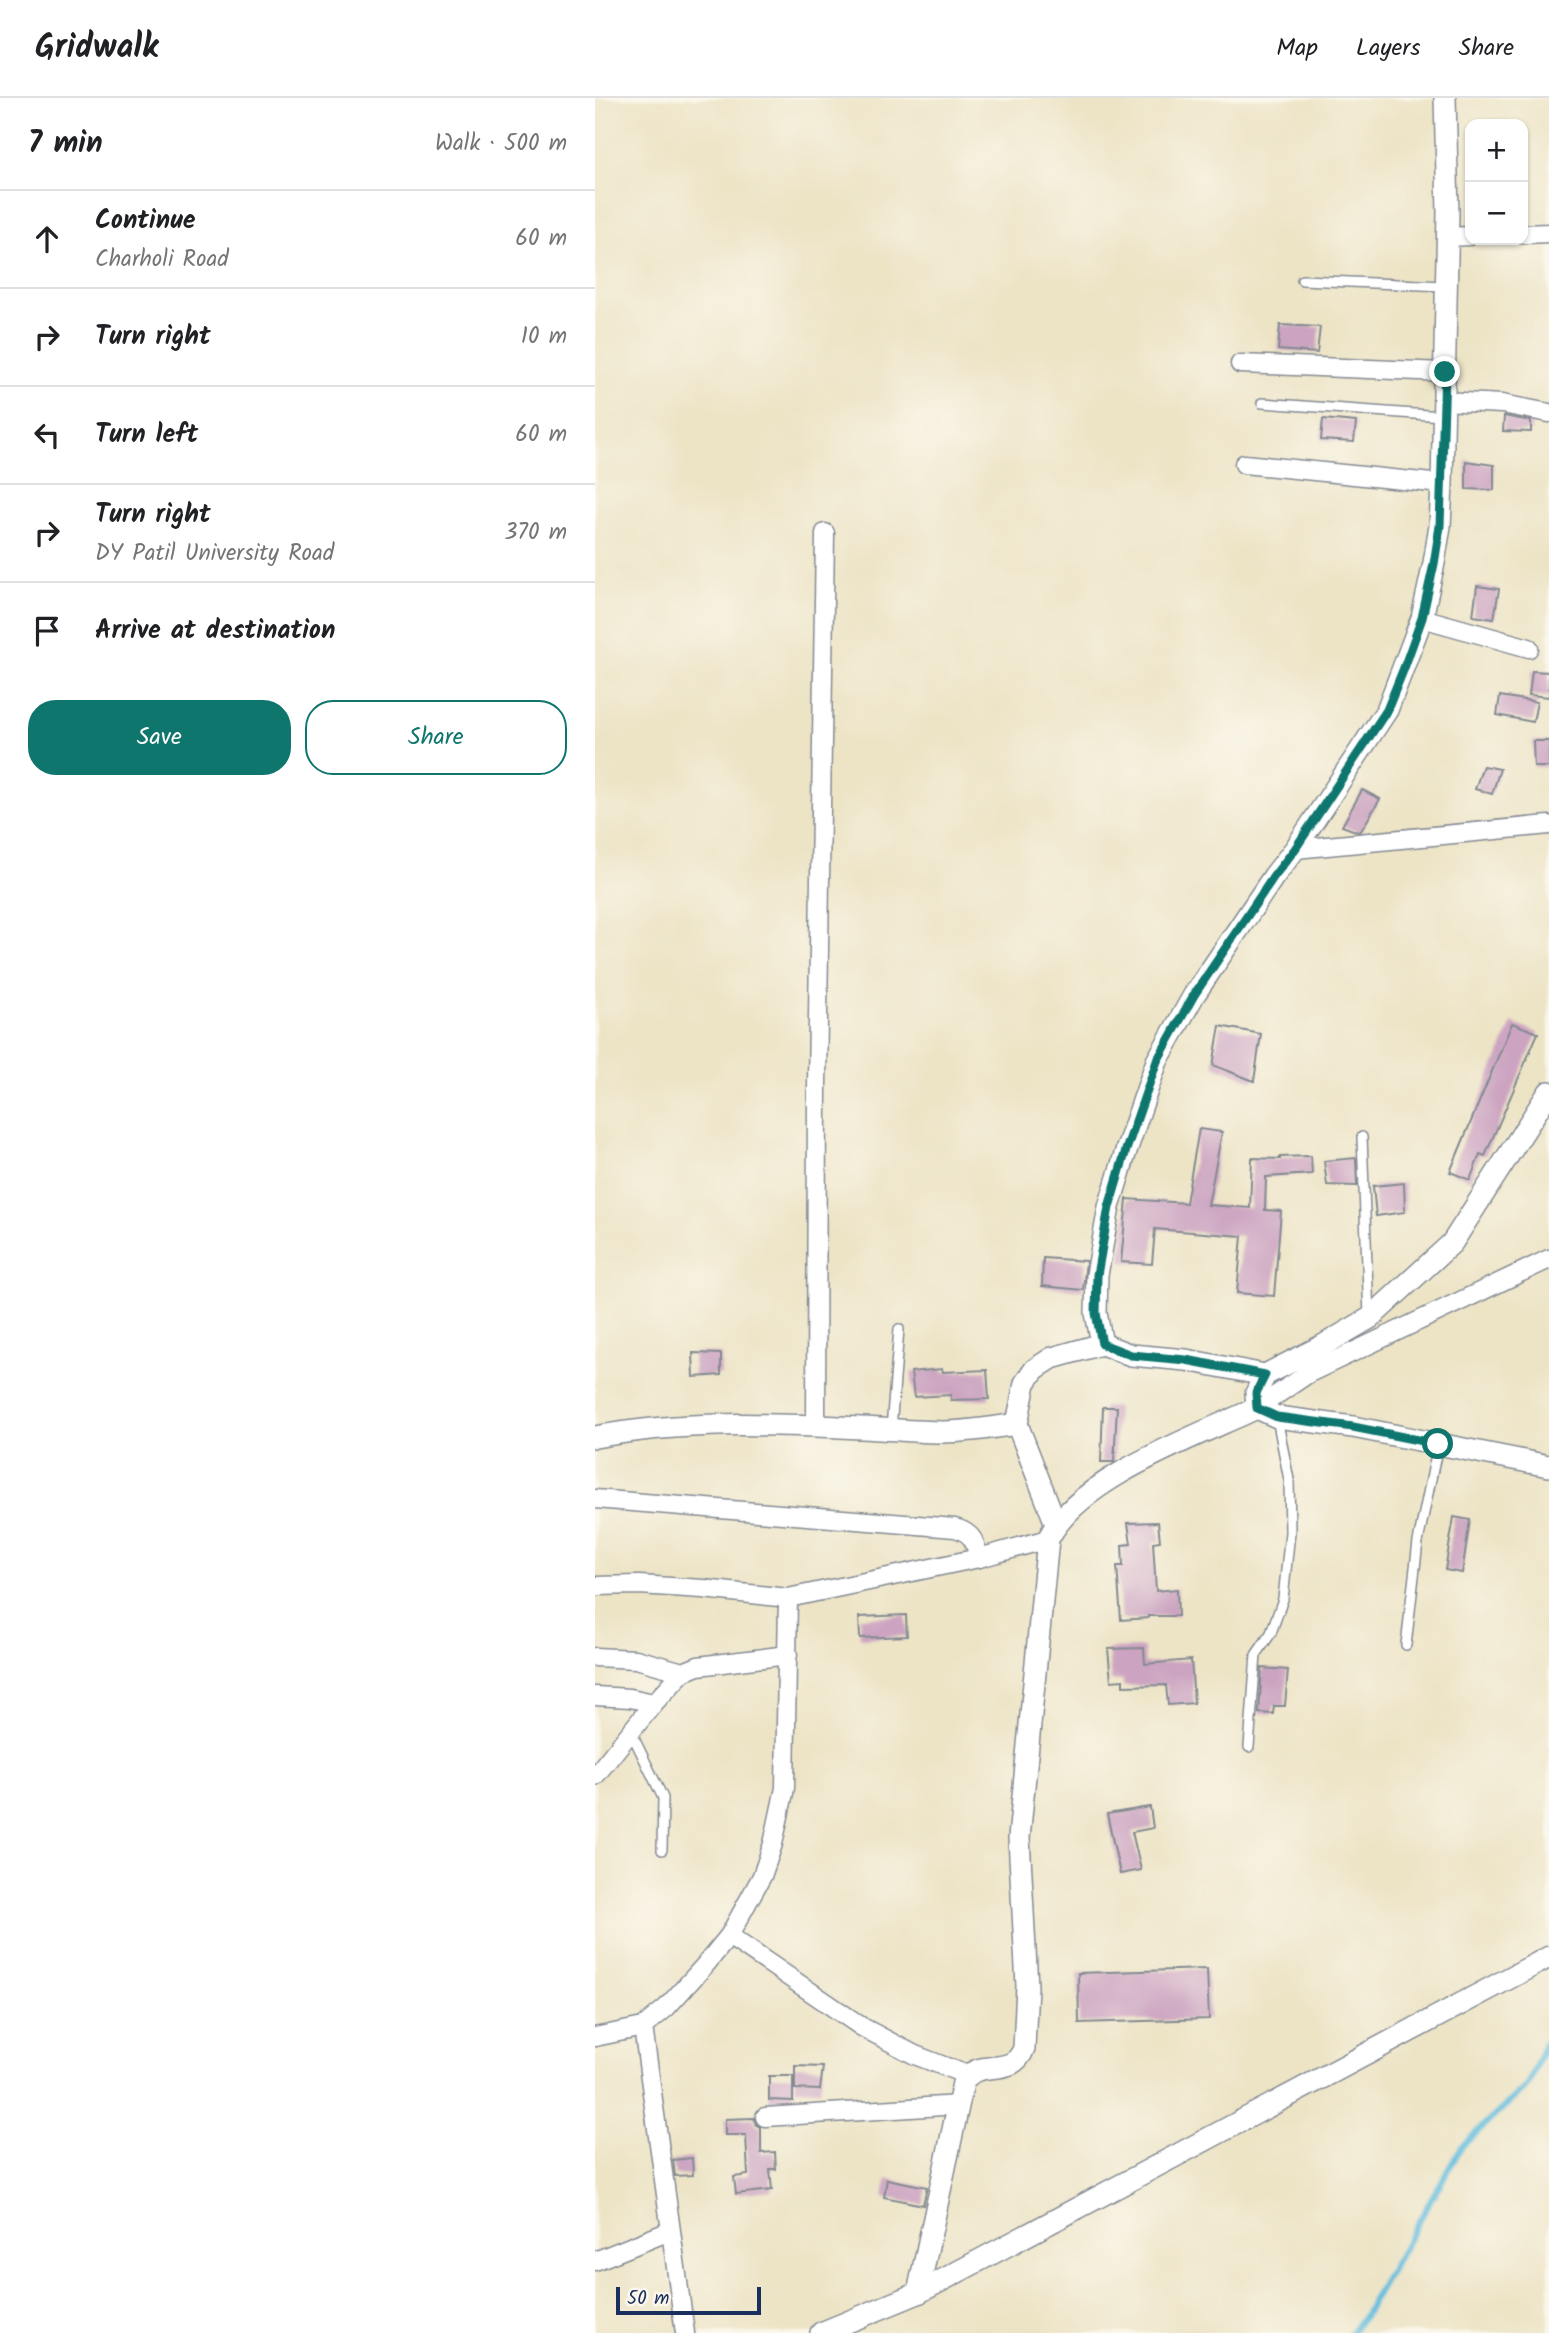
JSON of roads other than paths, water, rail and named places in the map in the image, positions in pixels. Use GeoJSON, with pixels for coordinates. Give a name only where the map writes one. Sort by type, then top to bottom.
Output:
{"type":"FeatureCollection","features":[{"type":"Feature","properties":{"kind":"street"},"geometry":{"type":"LineString","coordinates":[[1102,1344],[1096,1313],[1097,1275],[1109,1207],[1157,1061],[1194,995],[1387,710],[1422,618],[1440,526],[1442,484],[1447,287],[1445,98]]}},
{"type":"Feature","properties":{"kind":"street"},"geometry":{"type":"LineString","coordinates":[[1528,234],[1549,233]]}},
{"type":"Feature","properties":{"kind":"street"},"geometry":{"type":"LineString","coordinates":[[1447,237],[1465,236]]}},
{"type":"Feature","properties":{"kind":"street"},"geometry":{"type":"LineString","coordinates":[[1240,364],[1445,372]]}},
{"type":"Feature","properties":{"kind":"street"},"geometry":{"type":"LineString","coordinates":[[1444,408],[1502,404],[1549,413]]}},
{"type":"Feature","properties":{"kind":"street"},"geometry":{"type":"LineString","coordinates":[[1244,464],[1442,484]]}},
{"type":"Feature","properties":{"kind":"street"},"geometry":{"type":"LineString","coordinates":[[816,1427],[824,533]]}},
{"type":"Feature","properties":{"kind":"street"},"geometry":{"type":"LineString","coordinates":[[1422,618],[1529,648]]}},
{"type":"Feature","properties":{"kind":"street"},"geometry":{"type":"LineString","coordinates":[[1295,849],[1549,825]]}},
{"type":"Feature","properties":{"kind":"street"},"geometry":{"type":"LineString","coordinates":[[1257,1408],[1256,1393],[1265,1375],[1370,1318],[1452,1243],[1549,1092]]}},
{"type":"Feature","properties":{"kind":"street"},"geometry":{"type":"LineString","coordinates":[[595,1586],[639,1585],[788,1598],[979,1558],[1052,1532],[1071,1508],[1126,1468],[1257,1408],[1309,1373],[1549,1259]]}},
{"type":"Feature","properties":{"kind":"street"},"geometry":{"type":"LineString","coordinates":[[918,2293],[963,2083],[972,2071],[1014,2063],[1024,2048],[1027,1986],[1019,1838],[1052,1532],[1017,1424],[1025,1383],[1035,1369],[1052,1358],[1102,1344],[1131,1355],[1186,1360],[1265,1375]]}},
{"type":"Feature","properties":{"kind":"street"},"geometry":{"type":"LineString","coordinates":[[1257,1408],[1277,1417],[1353,1427],[1549,1466]]}},
{"type":"Feature","properties":{"kind":"street"},"geometry":{"type":"LineString","coordinates":[[595,1437],[677,1425],[944,1432],[1017,1424]]}},
{"type":"Feature","properties":{"kind":"street"},"geometry":{"type":"LineString","coordinates":[[595,1499],[955,1528],[973,1537],[979,1558]]}},
{"type":"Feature","properties":{"kind":"street"},"geometry":{"type":"LineString","coordinates":[[595,2037],[643,2027],[674,1999],[729,1936],[762,1876],[773,1844],[785,1788],[788,1598]]}},
{"type":"Feature","properties":{"kind":"street"},"geometry":{"type":"LineString","coordinates":[[595,1776],[654,1703],[683,1672],[698,1666],[788,1654]]}},
{"type":"Feature","properties":{"kind":"street"},"geometry":{"type":"LineString","coordinates":[[595,1657],[636,1659],[683,1672]]}},
{"type":"Feature","properties":{"kind":"street"},"geometry":{"type":"LineString","coordinates":[[595,1696],[630,1698],[654,1703]]}},
{"type":"Feature","properties":{"kind":"street"},"geometry":{"type":"LineString","coordinates":[[729,1936],[862,2027],[915,2055],[967,2075]]}},
{"type":"Feature","properties":{"kind":"street"},"geometry":{"type":"LineString","coordinates":[[821,2333],[918,2293],[1549,1957]]}},
{"type":"Feature","properties":{"kind":"street"},"geometry":{"type":"LineString","coordinates":[[643,2027],[685,2333]]}},
{"type":"Feature","properties":{"kind":"street"},"geometry":{"type":"LineString","coordinates":[[765,2117],[959,2105]]}},
{"type":"Feature","properties":{"kind":"street"},"geometry":{"type":"LineString","coordinates":[[595,2261],[670,2231]]}},
{"type":"Feature","properties":{"kind":"lane"},"geometry":{"type":"LineString","coordinates":[[1302,280],[1447,287]]}},
{"type":"Feature","properties":{"kind":"lane"},"geometry":{"type":"LineString","coordinates":[[1262,403],[1444,408]]}},
{"type":"Feature","properties":{"kind":"lane"},"geometry":{"type":"LineString","coordinates":[[1362,1137],[1370,1318]]}},
{"type":"Feature","properties":{"kind":"lane"},"geometry":{"type":"LineString","coordinates":[[891,1429],[899,1329]]}},
{"type":"Feature","properties":{"kind":"lane"},"geometry":{"type":"LineString","coordinates":[[1249,1748],[1256,1654],[1271,1633],[1283,1599],[1290,1532],[1289,1480],[1277,1417]]}},
{"type":"Feature","properties":{"kind":"lane"},"geometry":{"type":"LineString","coordinates":[[1406,1644],[1418,1542],[1438,1444]]}},
{"type":"Feature","properties":{"kind":"lane"},"geometry":{"type":"LineString","coordinates":[[631,1732],[663,1798],[662,1850]]}},
{"type":"Feature","properties":{"kind":"waterway"},"geometry":{"type":"LineString","coordinates":[[1351,2333],[1364,2316],[1462,2146],[1528,2085],[1549,2034]]}}]}
